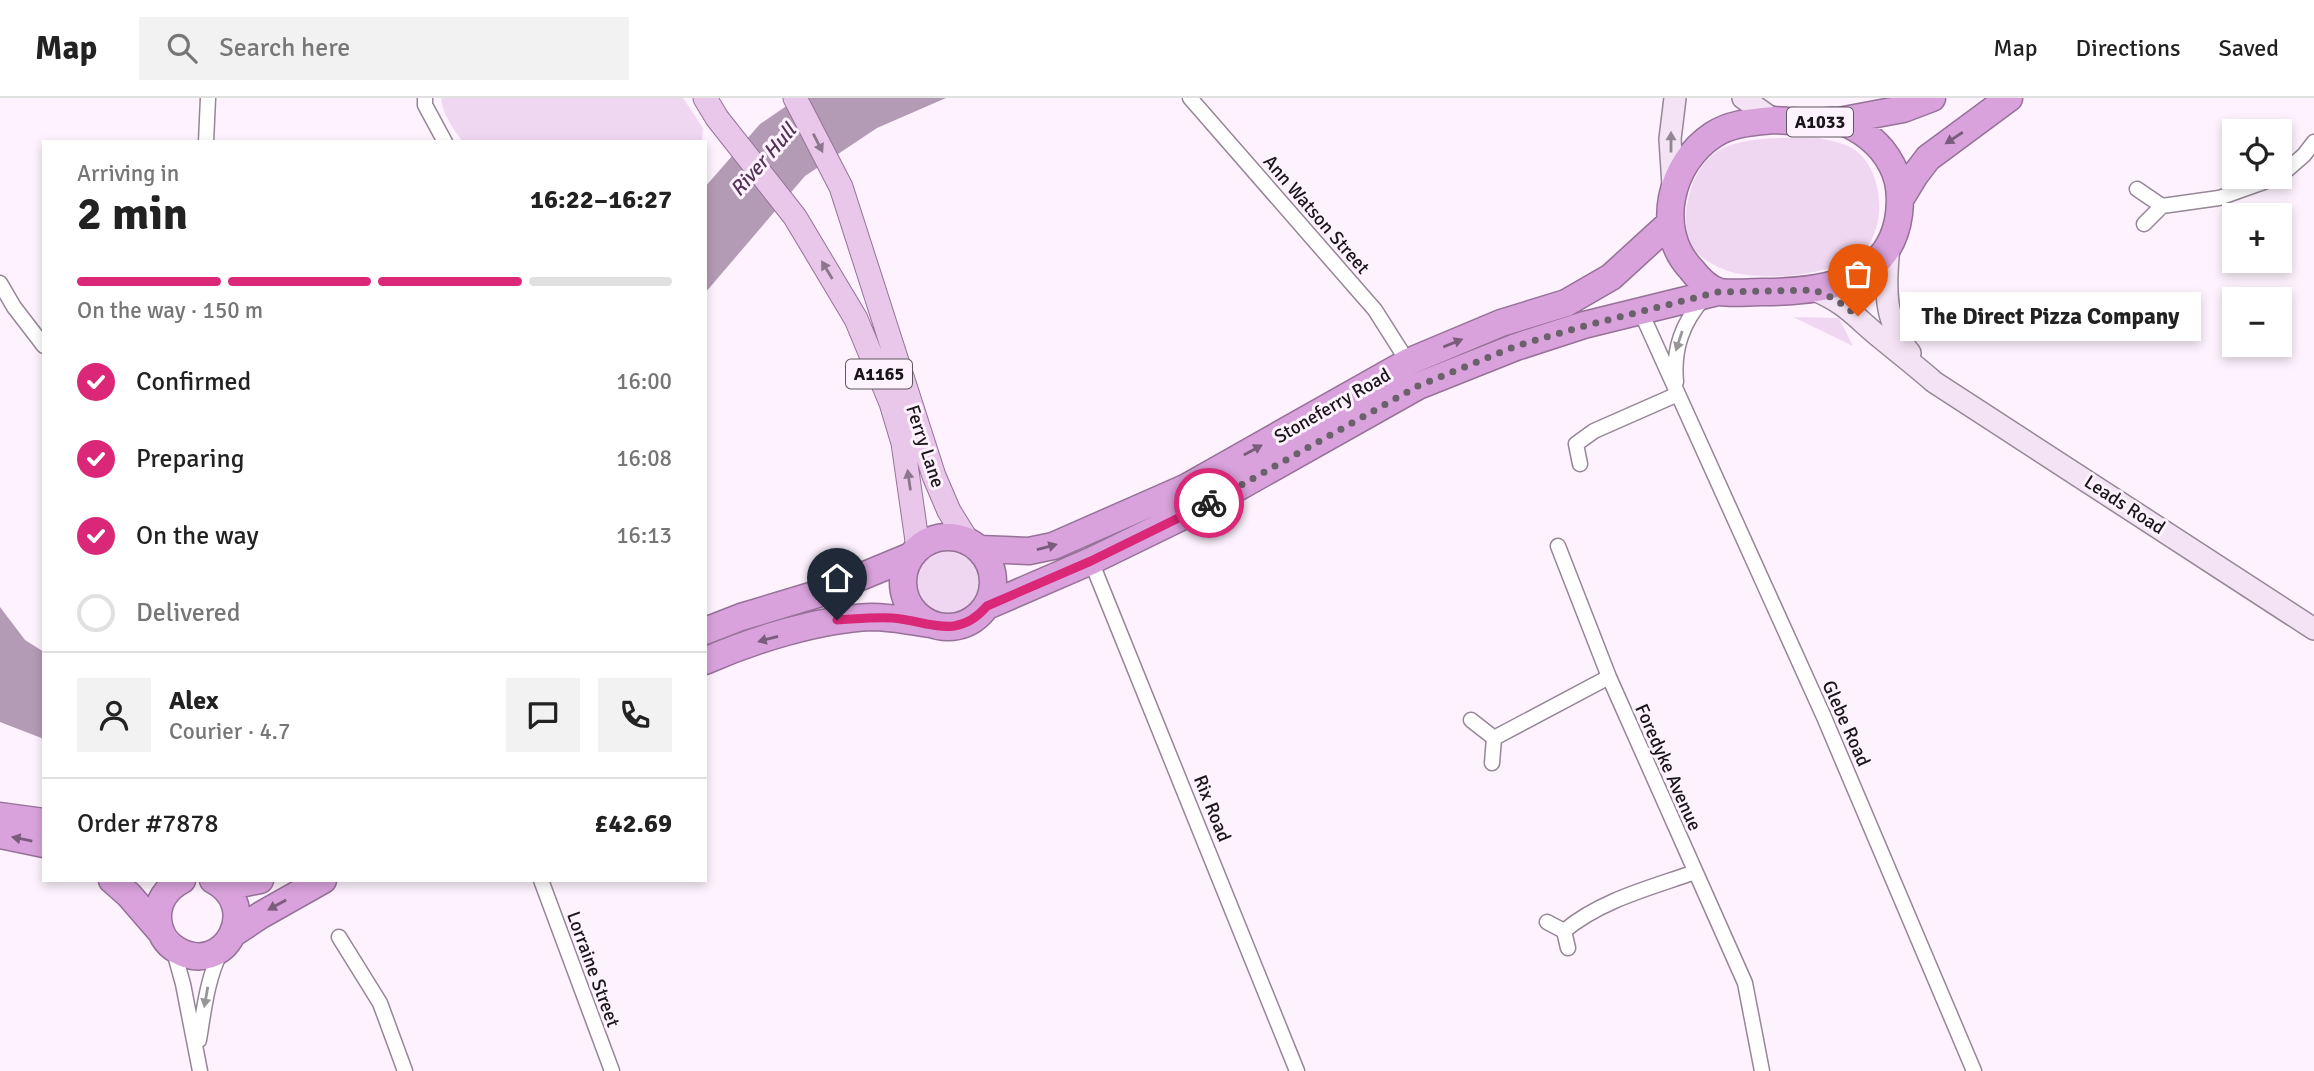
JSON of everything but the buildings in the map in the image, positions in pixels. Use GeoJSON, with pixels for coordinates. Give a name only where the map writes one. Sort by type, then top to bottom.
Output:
{"type":"FeatureCollection","features":[{"type":"Feature","properties":{"kind":"highway","name":"A1033"},"geometry":{"type":"LineString","coordinates":[[1839,121],[1874,141],[1886,155],[1900,182],[1897,228],[1889,246],[1877,261],[1863,272],[1847,281],[1814,290],[1713,293],[1687,266],[1677,247],[1670,224],[1673,185],[1686,163],[1712,135],[1748,122],[1839,121],[1903,110],[1932,98]]}},
{"type":"Feature","properties":{"kind":"highway","name":"A1033"},"geometry":{"type":"LineString","coordinates":[[1901,198],[1928,158],[2009,98]]}},
{"type":"Feature","properties":{"kind":"highway","name":"Stoneferry Road"},"geometry":{"type":"LineString","coordinates":[[973,545],[1029,551],[1053,546],[1185,488],[1408,362],[1501,323],[1566,303],[1611,277],[1670,224]]}},
{"type":"Feature","properties":{"kind":"highway","name":"Stoneferry Road"},"geometry":{"type":"LineString","coordinates":[[987,606],[1091,561],[1212,502],[1418,386],[1516,346],[1640,310],[1713,293]]}},
{"type":"Feature","properties":{"kind":"highway"},"geometry":{"type":"LineString","coordinates":[[707,630],[836,588],[941,537],[954,537],[973,545],[989,562],[993,576],[993,592],[987,606],[966,624],[955,627],[894,618],[837,620],[751,643],[707,660]]}},
{"type":"Feature","properties":{"kind":"highway"},"geometry":{"type":"LineString","coordinates":[[914,552],[905,568],[902,581],[905,595],[919,618],[931,624]]}},
{"type":"Feature","properties":{"kind":"highway"},"geometry":{"type":"LineString","coordinates":[[0,816],[42,822]]}},
{"type":"Feature","properties":{"kind":"highway"},"geometry":{"type":"LineString","coordinates":[[0,835],[42,844]]}},
{"type":"Feature","properties":{"kind":"highway"},"geometry":{"type":"LineString","coordinates":[[114,882],[129,895],[167,940],[185,954],[198,956],[211,954],[261,915],[319,882]]}},
{"type":"Feature","properties":{"kind":"highway"},"geometry":{"type":"LineString","coordinates":[[167,940],[158,920],[159,908],[170,888],[178,882]]}},
{"type":"Feature","properties":{"kind":"highway"},"geometry":{"type":"LineString","coordinates":[[216,882],[230,894],[235,906],[237,920],[228,940]]}},
{"type":"Feature","properties":{"kind":"highway"},"geometry":{"type":"LineString","coordinates":[[216,882],[252,882]]}},
{"type":"Feature","properties":{"kind":"main road","name":"Ferry Lane"},"geometry":{"type":"LineString","coordinates":[[705,98],[795,217],[856,319],[891,402],[903,443],[914,552]]}},
{"type":"Feature","properties":{"kind":"main road","name":"Ferry Lane"},"geometry":{"type":"LineString","coordinates":[[795,98],[841,187],[934,476],[948,511],[973,545]]}},
{"type":"Feature","properties":{"kind":"main road"},"geometry":{"type":"LineString","coordinates":[[1673,185],[1670,139],[1675,98]]}},
{"type":"Feature","properties":{"kind":"main road"},"geometry":{"type":"LineString","coordinates":[[1743,98],[1774,120]]}},
{"type":"Feature","properties":{"kind":"main road","name":"Leads Road"},"geometry":{"type":"LineString","coordinates":[[1889,246],[1885,287],[1887,311],[1899,341],[1934,382]]}},
{"type":"Feature","properties":{"kind":"main road","name":"Leads Road"},"geometry":{"type":"LineString","coordinates":[[1814,290],[1835,299],[1858,316],[1934,382],[2314,629]]}},
{"type":"Feature","properties":{"kind":"street"},"geometry":{"type":"LineString","coordinates":[[206,140],[208,98]]}},
{"type":"Feature","properties":{"kind":"street"},"geometry":{"type":"LineString","coordinates":[[425,98],[425,105],[444,140]]}},
{"type":"Feature","properties":{"kind":"street","name":"Ann Watson Street"},"geometry":{"type":"LineString","coordinates":[[1190,98],[1375,310],[1408,362]]}},
{"type":"Feature","properties":{"kind":"street"},"geometry":{"type":"LineString","coordinates":[[2292,165],[2314,142]]}},
{"type":"Feature","properties":{"kind":"street"},"geometry":{"type":"LineString","coordinates":[[2137,189],[2162,206]]}},
{"type":"Feature","properties":{"kind":"street"},"geometry":{"type":"LineString","coordinates":[[2144,224],[2162,206],[2219,198],[2244,189]]}},
{"type":"Feature","properties":{"kind":"street"},"geometry":{"type":"LineString","coordinates":[[0,283],[14,307],[42,343]]}},
{"type":"Feature","properties":{"kind":"street","name":"Glebe Road"},"geometry":{"type":"LineString","coordinates":[[1678,394],[1674,361],[1678,339],[1693,310],[1713,293]]}},
{"type":"Feature","properties":{"kind":"street","name":"Glebe Road"},"geometry":{"type":"LineString","coordinates":[[1640,310],[1824,717],[1974,1071]]}},
{"type":"Feature","properties":{"kind":"street"},"geometry":{"type":"LineString","coordinates":[[1580,464],[1576,444],[1594,431],[1678,394]]}},
{"type":"Feature","properties":{"kind":"street","name":"Foredyke Avenue"},"geometry":{"type":"LineString","coordinates":[[1558,546],[1609,677],[1745,983],[1762,1071]]}},
{"type":"Feature","properties":{"kind":"street","name":"Rix Road"},"geometry":{"type":"LineString","coordinates":[[1091,561],[1297,1071]]}},
{"type":"Feature","properties":{"kind":"street"},"geometry":{"type":"LineString","coordinates":[[1494,738],[1609,677]]}},
{"type":"Feature","properties":{"kind":"street"},"geometry":{"type":"LineString","coordinates":[[1471,720],[1494,738]]}},
{"type":"Feature","properties":{"kind":"street"},"geometry":{"type":"LineString","coordinates":[[1492,763],[1494,738]]}},
{"type":"Feature","properties":{"kind":"street"},"geometry":{"type":"LineString","coordinates":[[1564,931],[1580,918],[1612,902],[1695,872]]}},
{"type":"Feature","properties":{"kind":"street","name":"Lorraine Street"},"geometry":{"type":"LineString","coordinates":[[542,882],[612,1071]]}},
{"type":"Feature","properties":{"kind":"street"},"geometry":{"type":"LineString","coordinates":[[1547,922],[1564,931],[1568,948]]}},
{"type":"Feature","properties":{"kind":"street"},"geometry":{"type":"LineString","coordinates":[[339,937],[380,1003],[405,1071]]}},
{"type":"Feature","properties":{"kind":"street"},"geometry":{"type":"LineString","coordinates":[[167,940],[197,1049],[200,1071]]}},
{"type":"Feature","properties":{"kind":"street"},"geometry":{"type":"LineString","coordinates":[[197,1049],[213,966],[228,940]]}},
{"type":"Feature","properties":{"kind":"shaded area"},"geometry":{"type":"Polygon","coordinates":[[[441,98],[683,98],[703,128],[702,140],[462,140],[446,116],[441,98]]]}},
{"type":"Feature","properties":{"kind":"shaded area"},"geometry":{"type":"Polygon","coordinates":[[[1819,138],[1855,150],[1866,161],[1873,174],[1878,190],[1877,223],[1872,238],[1863,251],[1851,260],[1824,270],[1778,276],[1729,271],[1708,262],[1696,252],[1689,241],[1687,206],[1694,181],[1715,153],[1725,147],[1751,140],[1819,138]]]}},
{"type":"Feature","properties":{"kind":"shaded area"},"geometry":{"type":"Polygon","coordinates":[[[1793,317],[1839,318],[1853,346],[1793,317]]]}},
{"type":"Feature","properties":{"kind":"shaded area"},"geometry":{"type":"Polygon","coordinates":[[[948,547],[973,557],[983,582],[973,607],[948,617],[923,607],[913,582],[923,557],[948,547]]]}},
{"type":"Feature","properties":{"kind":"water","name":"River Hull"},"geometry":{"type":"Polygon","coordinates":[[[798,98],[946,98],[877,128],[805,176],[707,291],[707,185],[760,124],[798,98]]]}},
{"type":"Feature","properties":{"kind":"water"},"geometry":{"type":"Polygon","coordinates":[[[0,607],[25,640],[42,651],[42,738],[0,722],[0,607]]]}},
{"type":"Feature","properties":{"kind":"way so far"},"geometry":{"type":"LineString","coordinates":[[1209,503],[1418,386],[1516,346],[1584,326],[1718,292],[1814,290],[1835,299],[1858,316]]}},
{"type":"Feature","properties":{"kind":"place","name":"The Direct Pizza Company"},"geometry":{"type":"Point","coordinates":[1858,316]}},
{"type":"Feature","properties":{"kind":"route"},"geometry":{"type":"LineString","coordinates":[[837,620],[871,617],[894,618],[943,627],[966,624],[987,606],[1091,561],[1209,503]]}}]}
